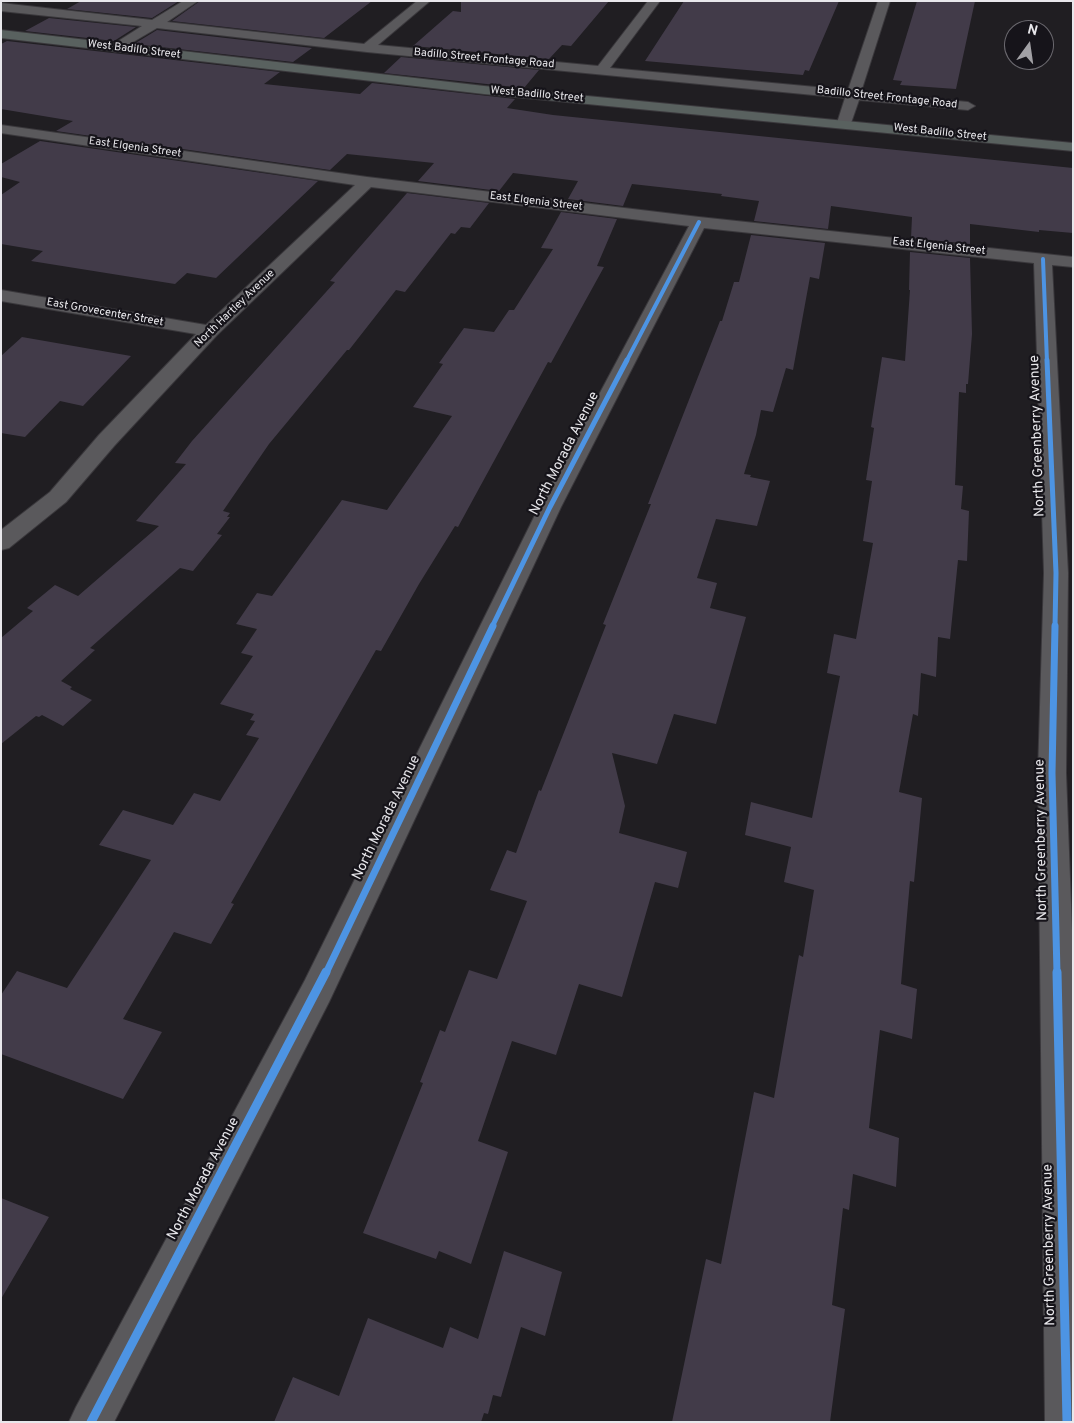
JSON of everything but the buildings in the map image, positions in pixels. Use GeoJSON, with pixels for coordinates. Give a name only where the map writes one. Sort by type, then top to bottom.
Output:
{"type":"FeatureCollection","features":[{"type":"Feature","properties":{"kind":"main road","name":"West Badillo Street"},"geometry":{"type":"LineString","coordinates":[[1,22],[347,61]]}},
{"type":"Feature","properties":{"kind":"main road","name":"West Badillo Street"},"geometry":{"type":"LineString","coordinates":[[1,34],[484,90],[842,114],[1073,147]]}},
{"type":"Feature","properties":{"kind":"main road","name":"West Badillo Street"},"geometry":{"type":"LineString","coordinates":[[842,114],[866,112]]}},
{"type":"Feature","properties":{"kind":"street"},"geometry":{"type":"LineString","coordinates":[[116,48],[192,1]]}},
{"type":"Feature","properties":{"kind":"street"},"geometry":{"type":"LineString","coordinates":[[367,48],[424,1]]}},
{"type":"Feature","properties":{"kind":"street"},"geometry":{"type":"LineString","coordinates":[[601,70],[654,1]]}},
{"type":"Feature","properties":{"kind":"street"},"geometry":{"type":"LineString","coordinates":[[842,114],[852,94],[884,1]]}},
{"type":"Feature","properties":{"kind":"street","name":"Badillo Street Frontage Road"},"geometry":{"type":"LineString","coordinates":[[1,7],[367,48],[968,106]]}},
{"type":"Feature","properties":{"kind":"street","name":"East Elgenia Street"},"geometry":{"type":"LineString","coordinates":[[1,129],[367,182],[699,222],[1073,262]]}},
{"type":"Feature","properties":{"kind":"street","name":"North Hartley Avenue"},"geometry":{"type":"LineString","coordinates":[[1,542],[58,497],[107,440],[210,331],[367,182]]}},
{"type":"Feature","properties":{"kind":"street","name":"North Morada Avenue"},"geometry":{"type":"LineString","coordinates":[[91,1422],[317,991],[550,507],[699,222]]}},
{"type":"Feature","properties":{"kind":"street","name":"North Greenberry Avenue"},"geometry":{"type":"LineString","coordinates":[[1043,258],[1062,444],[1056,573],[1063,775],[1069,1419]]}},
{"type":"Feature","properties":{"kind":"street","name":"East Grovecenter Street"},"geometry":{"type":"LineString","coordinates":[[1,295],[210,331]]}},
{"type":"Feature","properties":{"kind":"cycle path"},"geometry":{"type":"LineString","coordinates":[[91,1422],[317,991],[550,507],[699,222]]}},
{"type":"Feature","properties":{"kind":"cycle path"},"geometry":{"type":"LineString","coordinates":[[1043,259],[1056,573],[1052,773],[1067,1422]]}}]}
